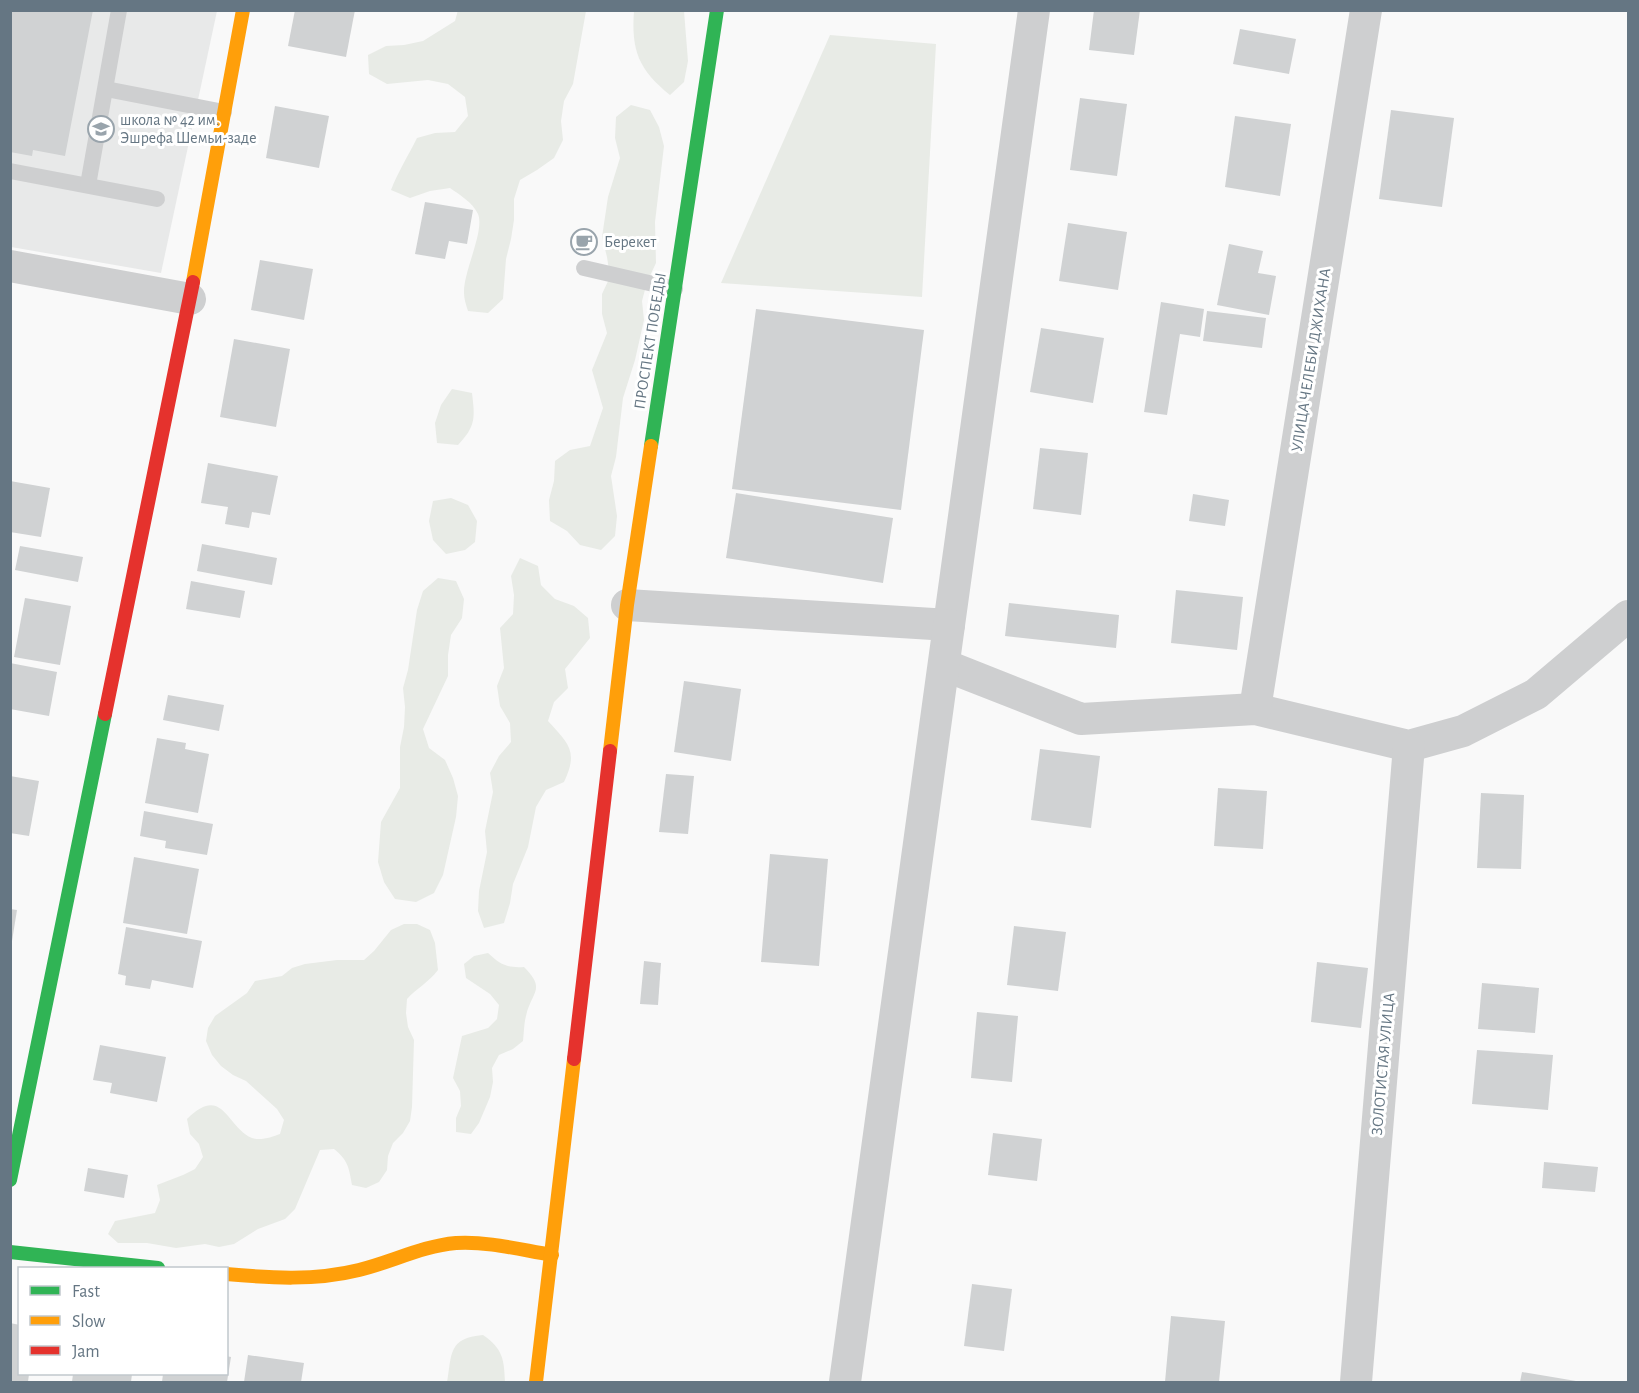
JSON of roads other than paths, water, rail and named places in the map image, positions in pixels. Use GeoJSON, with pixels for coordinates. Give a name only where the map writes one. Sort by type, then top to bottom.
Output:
{"type":"FeatureCollection","features":[{"type":"Feature","properties":{"kind":"main road"},"geometry":{"type":"LineString","coordinates":[[10,1180],[190,299],[243,10]]}},
{"type":"Feature","properties":{"kind":"main road","name":"ПРОСПЕКТ ПОБЕДЫ"},"geometry":{"type":"LineString","coordinates":[[536,1383],[627,605],[717,10]]}},
{"type":"Feature","properties":{"kind":"main road"},"geometry":{"type":"LineString","coordinates":[[228,1274],[274,1278],[321,1277],[359,1270],[442,1245],[478,1242],[552,1255]]}},
{"type":"Feature","properties":{"kind":"main road"},"geometry":{"type":"LineString","coordinates":[[10,1252],[141,1267]]}},
{"type":"Feature","properties":{"kind":"street"},"geometry":{"type":"LineString","coordinates":[[845,1383],[1034,10]]}},
{"type":"Feature","properties":{"kind":"street","name":"УЛИЦА ЧЕЛЕБИ ДЖИХАНА"},"geometry":{"type":"LineString","coordinates":[[1255,709],[1366,10]]}},
{"type":"Feature","properties":{"kind":"street"},"geometry":{"type":"LineString","coordinates":[[10,266],[190,299]]}},
{"type":"Feature","properties":{"kind":"street"},"geometry":{"type":"LineString","coordinates":[[627,605],[949,625]]}},
{"type":"Feature","properties":{"kind":"street"},"geometry":{"type":"LineString","coordinates":[[944,665],[1081,719],[1255,709],[1409,746],[1463,731],[1536,694],[1629,616]]}},
{"type":"Feature","properties":{"kind":"street","name":"ЗОЛОТИСТАЯ УЛИЦА"},"geometry":{"type":"LineString","coordinates":[[1356,1383],[1409,746]]}},
{"type":"Feature","properties":{"kind":"lane"},"geometry":{"type":"LineString","coordinates":[[88,185],[119,10]]}},
{"type":"Feature","properties":{"kind":"lane"},"geometry":{"type":"LineString","coordinates":[[106,89],[224,112]]}},
{"type":"Feature","properties":{"kind":"lane"},"geometry":{"type":"LineString","coordinates":[[10,171],[157,199]]}},
{"type":"Feature","properties":{"kind":"lane"},"geometry":{"type":"LineString","coordinates":[[584,268],[675,289]]}},
{"type":"Feature","properties":{"kind":"place","name":"школа № 42 им. Эшрефа Шемьи-заде"},"geometry":{"type":"Point","coordinates":[101,129]}},
{"type":"Feature","properties":{"kind":"place","name":"Берекет"},"geometry":{"type":"Point","coordinates":[584,242]}}]}
